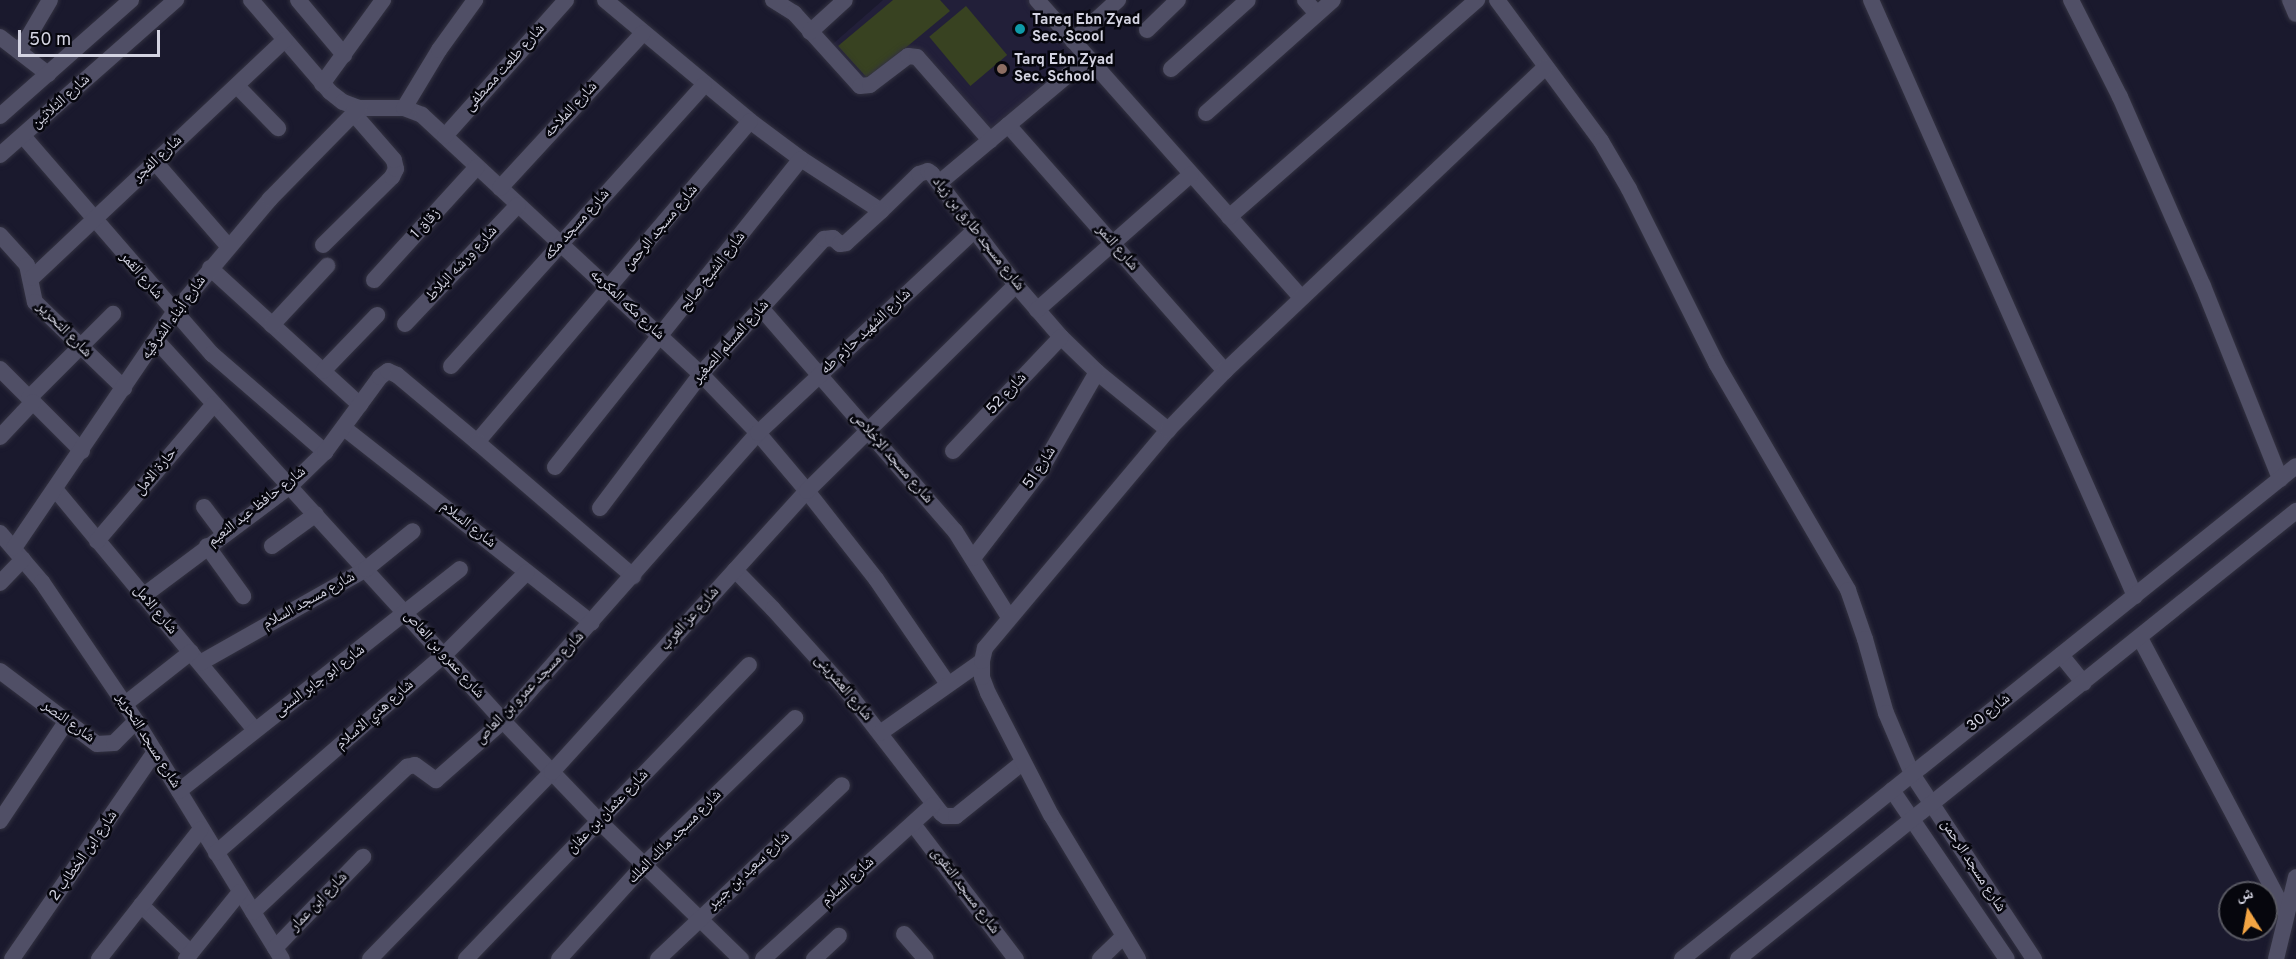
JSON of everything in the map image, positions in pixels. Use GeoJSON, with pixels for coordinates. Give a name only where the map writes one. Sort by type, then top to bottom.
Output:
{"type":"FeatureCollection","features":[{"type":"Feature","properties":{"kind":"street"},"geometry":{"type":"LineString","coordinates":[[20,51],[50,0]]}},
{"type":"Feature","properties":{"kind":"street","name":"شارع الثلاثين"},"geometry":{"type":"LineString","coordinates":[[0,116],[131,0]]}},
{"type":"Feature","properties":{"kind":"street","name":"شارع الثلاثين"},"geometry":{"type":"LineString","coordinates":[[0,155],[176,0]]}},
{"type":"Feature","properties":{"kind":"street","name":"شارع مكه المكرمه"},"geometry":{"type":"LineString","coordinates":[[251,0],[322,84],[356,111],[404,108],[422,115],[701,374],[759,433],[807,491],[876,579],[948,684]]}},
{"type":"Feature","properties":{"kind":"street"},"geometry":{"type":"LineString","coordinates":[[298,0],[344,55]]}},
{"type":"Feature","properties":{"kind":"street"},"geometry":{"type":"LineString","coordinates":[[322,84],[383,0]]}},
{"type":"Feature","properties":{"kind":"street"},"geometry":{"type":"LineString","coordinates":[[404,108],[439,50],[476,0]]}},
{"type":"Feature","properties":{"kind":"street","name":"شارع طلعت مصطفى"},"geometry":{"type":"LineString","coordinates":[[445,136],[566,0]]}},
{"type":"Feature","properties":{"kind":"street"},"geometry":{"type":"LineString","coordinates":[[605,0],[750,122],[801,159],[881,211]]}},
{"type":"Feature","properties":{"kind":"street"},"geometry":{"type":"LineString","coordinates":[[773,0],[794,13],[860,86],[870,85],[908,56],[917,57],[990,140]]}},
{"type":"Feature","properties":{"kind":"street"},"geometry":{"type":"LineString","coordinates":[[810,32],[845,0]]}},
{"type":"Feature","properties":{"kind":"street"},"geometry":{"type":"LineString","coordinates":[[1037,0],[1301,297]]}},
{"type":"Feature","properties":{"kind":"street"},"geometry":{"type":"LineString","coordinates":[[1073,41],[1118,0]]}},
{"type":"Feature","properties":{"kind":"street"},"geometry":{"type":"LineString","coordinates":[[1147,30],[1178,0]]}},
{"type":"Feature","properties":{"kind":"street"},"geometry":{"type":"LineString","coordinates":[[1171,69],[1248,0]]}},
{"type":"Feature","properties":{"kind":"street"},"geometry":{"type":"LineString","coordinates":[[1305,0],[1317,14]]}},
{"type":"Feature","properties":{"kind":"street"},"geometry":{"type":"LineString","coordinates":[[1206,113],[1333,0]]}},
{"type":"Feature","properties":{"kind":"street"},"geometry":{"type":"LineString","coordinates":[[1229,217],[1477,0]]}},
{"type":"Feature","properties":{"kind":"street","name":"شارع مسجد الرحمن"},"geometry":{"type":"LineString","coordinates":[[1497,0],[1601,141],[1623,180],[1716,363],[1848,590],[1886,713],[1912,774],[2034,959]]}},
{"type":"Feature","properties":{"kind":"street"},"geometry":{"type":"LineString","coordinates":[[1871,0],[2135,596]]}},
{"type":"Feature","properties":{"kind":"street"},"geometry":{"type":"LineString","coordinates":[[2071,0],[2120,97],[2203,286],[2280,479]]}},
{"type":"Feature","properties":{"kind":"street"},"geometry":{"type":"LineString","coordinates":[[2290,0],[2296,14]]}},
{"type":"Feature","properties":{"kind":"street","name":"شارع الملاحه"},"geometry":{"type":"LineString","coordinates":[[500,188],[643,33]]}},
{"type":"Feature","properties":{"kind":"street"},"geometry":{"type":"LineString","coordinates":[[0,38],[48,74]]}},
{"type":"Feature","properties":{"kind":"street","name":"شارع الفجر"},"geometry":{"type":"LineString","coordinates":[[32,278],[285,40]]}},
{"type":"Feature","properties":{"kind":"street"},"geometry":{"type":"LineString","coordinates":[[939,183],[1088,58]]}},
{"type":"Feature","properties":{"kind":"street"},"geometry":{"type":"LineString","coordinates":[[1138,959],[1022,763],[988,693],[982,677],[982,661],[993,636],[1168,430],[1224,371],[1545,67]]}},
{"type":"Feature","properties":{"kind":"street","name":"شارع مسجد مكه"},"geometry":{"type":"LineString","coordinates":[[451,366],[704,85]]}},
{"type":"Feature","properties":{"kind":"street"},"geometry":{"type":"LineString","coordinates":[[237,86],[278,128]]}},
{"type":"Feature","properties":{"kind":"street"},"geometry":{"type":"LineString","coordinates":[[323,245],[392,177],[396,169],[394,160],[356,111]]}},
{"type":"Feature","properties":{"kind":"street","name":"شارع أبناء الشرقيه"},"geometry":{"type":"LineString","coordinates":[[0,583],[55,489],[174,313],[228,246],[356,111]]}},
{"type":"Feature","properties":{"kind":"street","name":"شارع مسجد الرحمن"},"geometry":{"type":"LineString","coordinates":[[477,442],[750,122]]}},
{"type":"Feature","properties":{"kind":"street","name":"شارع النمر"},"geometry":{"type":"LineString","coordinates":[[1008,125],[1224,371]]}},
{"type":"Feature","properties":{"kind":"street","name":"شارع القمر"},"geometry":{"type":"LineString","coordinates":[[23,136],[174,313],[248,388],[325,452]]}},
{"type":"Feature","properties":{"kind":"street","name":"شارع الشيخ صالح"},"geometry":{"type":"LineString","coordinates":[[555,467],[662,337],[801,159]]}},
{"type":"Feature","properties":{"kind":"street"},"geometry":{"type":"LineString","coordinates":[[156,162],[228,246]]}},
{"type":"Feature","properties":{"kind":"street","name":"زقاق 1"},"geometry":{"type":"LineString","coordinates":[[374,280],[477,167]]}},
{"type":"Feature","properties":{"kind":"street","name":"شارع مسجد طارق بن زياد"},"geometry":{"type":"LineString","coordinates":[[881,211],[923,172],[932,174],[1016,285],[1061,337],[1097,372],[1168,430]]}},
{"type":"Feature","properties":{"kind":"street"},"geometry":{"type":"LineString","coordinates":[[1037,310],[1191,174]]}},
{"type":"Feature","properties":{"kind":"street","name":"شارع ورشه البلاط"},"geometry":{"type":"LineString","coordinates":[[405,324],[518,205]]}},
{"type":"Feature","properties":{"kind":"street","name":"شارع المسلم الصغير"},"geometry":{"type":"LineString","coordinates":[[600,508],[701,374],[824,239],[832,238],[840,244],[846,243],[881,211]]}},
{"type":"Feature","properties":{"kind":"street","name":"شارع الشهيد حازم طه"},"geometry":{"type":"LineString","coordinates":[[759,433],[974,231]]}},
{"type":"Feature","properties":{"kind":"street","name":"شارع التحرير"},"geometry":{"type":"LineString","coordinates":[[0,235],[27,264],[32,278],[35,302],[124,388]]}},
{"type":"Feature","properties":{"kind":"street"},"geometry":{"type":"LineString","coordinates":[[272,325],[327,266]]}},
{"type":"Feature","properties":{"kind":"street"},"geometry":{"type":"LineString","coordinates":[[210,268],[360,405]]}},
{"type":"Feature","properties":{"kind":"street","name":"شارع عز العرب"},"geometry":{"type":"LineString","coordinates":[[370,959],[552,772],[807,491],[1016,285]]}},
{"type":"Feature","properties":{"kind":"street","name":"شارع مسجد الإخلاص"},"geometry":{"type":"LineString","coordinates":[[761,309],[934,506],[973,558],[1009,617]]}},
{"type":"Feature","properties":{"kind":"street"},"geometry":{"type":"LineString","coordinates":[[0,437],[31,400],[113,314]]}},
{"type":"Feature","properties":{"kind":"street"},"geometry":{"type":"LineString","coordinates":[[323,371],[377,315]]}},
{"type":"Feature","properties":{"kind":"street","name":"شارع 52"},"geometry":{"type":"LineString","coordinates":[[954,451],[1061,337]]}},
{"type":"Feature","properties":{"kind":"street","name":"شارع عمرو بن العاص"},"geometry":{"type":"LineString","coordinates":[[156,340],[503,721],[599,821],[741,959]]}},
{"type":"Feature","properties":{"kind":"street"},"geometry":{"type":"LineString","coordinates":[[0,369],[82,451]]}},
{"type":"Feature","properties":{"kind":"street","name":"شارع حافظ عبد النعيم"},"geometry":{"type":"LineString","coordinates":[[143,596],[290,486],[325,452],[380,377],[388,371],[393,372],[477,442]]}},
{"type":"Feature","properties":{"kind":"street","name":"شارع 51"},"geometry":{"type":"LineString","coordinates":[[973,558],[1040,471],[1097,372]]}},
{"type":"Feature","properties":{"kind":"street","name":"حارة الامل"},"geometry":{"type":"LineString","coordinates":[[97,540],[214,404]]}},
{"type":"Feature","properties":{"kind":"street","name":"شارع السلام"},"geometry":{"type":"LineString","coordinates":[[344,428],[592,623]]}},
{"type":"Feature","properties":{"kind":"street","name":"شارع مسجد عمرو بن العاص"},"geometry":{"type":"LineString","coordinates":[[253,912],[407,767],[415,765],[436,780],[503,721],[759,433]]}},
{"type":"Feature","properties":{"kind":"street"},"geometry":{"type":"LineString","coordinates":[[477,442],[633,576]]}},
{"type":"Feature","properties":{"kind":"street","name":"شارع 30"},"geometry":{"type":"LineString","coordinates":[[1682,959],[2296,466]]}},
{"type":"Feature","properties":{"kind":"street","name":"شارع الامل"},"geometry":{"type":"LineString","coordinates":[[55,489],[255,730]]}},
{"type":"Feature","properties":{"kind":"street"},"geometry":{"type":"LineString","coordinates":[[204,507],[224,534]]}},
{"type":"Feature","properties":{"kind":"street"},"geometry":{"type":"LineString","coordinates":[[1738,959],[1933,805],[2296,511]]}},
{"type":"Feature","properties":{"kind":"street"},"geometry":{"type":"LineString","coordinates":[[272,546],[315,514]]}},
{"type":"Feature","properties":{"kind":"street","name":"شارع مسجد السلام"},"geometry":{"type":"LineString","coordinates":[[125,704],[195,658],[366,569],[413,531]]}},
{"type":"Feature","properties":{"kind":"street","name":"شارع مسجد التحرير"},"geometry":{"type":"LineString","coordinates":[[0,533],[60,606],[125,704],[278,955]]}},
{"type":"Feature","properties":{"kind":"street"},"geometry":{"type":"LineString","coordinates":[[207,546],[243,596]]}},
{"type":"Feature","properties":{"kind":"street","name":"شارع ابو جابر السنى"},"geometry":{"type":"LineString","coordinates":[[179,791],[407,614],[460,569]]}},
{"type":"Feature","properties":{"kind":"street","name":"شارع العشرينى"},"geometry":{"type":"LineString","coordinates":[[735,570],[810,649],[880,732],[937,809]]}},
{"type":"Feature","properties":{"kind":"street","name":"شارع هدي الاسلام"},"geometry":{"type":"LineString","coordinates":[[216,853],[444,655],[527,572]]}},
{"type":"Feature","properties":{"kind":"street"},"geometry":{"type":"LineString","coordinates":[[2140,638],[2285,912]]}},
{"type":"Feature","properties":{"kind":"street"},"geometry":{"type":"LineString","coordinates":[[2061,655],[2084,683]]}},
{"type":"Feature","properties":{"kind":"street"},"geometry":{"type":"LineString","coordinates":[[880,732],[982,661]]}},
{"type":"Feature","properties":{"kind":"street","name":"شارع عثمان بن عفان"},"geometry":{"type":"LineString","coordinates":[[466,959],[749,665]]}},
{"type":"Feature","properties":{"kind":"street","name":"شارع النصر"},"geometry":{"type":"LineString","coordinates":[[3,679],[103,745],[114,743],[136,721]]}},
{"type":"Feature","properties":{"kind":"street","name":"شارع مسجد مالك الملك"},"geometry":{"type":"LineString","coordinates":[[559,959],[644,865],[795,718]]}},
{"type":"Feature","properties":{"kind":"street"},"geometry":{"type":"LineString","coordinates":[[0,821],[66,722]]}},
{"type":"Feature","properties":{"kind":"street","name":"شارع ابن الخطاب 2"},"geometry":{"type":"LineString","coordinates":[[12,959],[155,752]]}},
{"type":"Feature","properties":{"kind":"street"},"geometry":{"type":"LineString","coordinates":[[937,809],[945,816],[956,816],[1022,763]]}},
{"type":"Feature","properties":{"kind":"street","name":"شارع سعيد بن جبير"},"geometry":{"type":"LineString","coordinates":[[658,959],[842,785]]}},
{"type":"Feature","properties":{"kind":"street","name":"شارع مسجد الرحمن"},"geometry":{"type":"LineString","coordinates":[[1892,790],[2007,959]]}},
{"type":"Feature","properties":{"kind":"street","name":"شارع السلام"},"geometry":{"type":"LineString","coordinates":[[763,959],[913,824],[937,809]]}},
{"type":"Feature","properties":{"kind":"street","name":"شارع مسجد التقوى"},"geometry":{"type":"LineString","coordinates":[[913,824],[1016,959]]}},
{"type":"Feature","properties":{"kind":"street"},"geometry":{"type":"LineString","coordinates":[[99,959],[201,829]]}},
{"type":"Feature","properties":{"kind":"street","name":"شارع ابن عمار"},"geometry":{"type":"LineString","coordinates":[[278,955],[363,856]]}},
{"type":"Feature","properties":{"kind":"street"},"geometry":{"type":"LineString","coordinates":[[2276,959],[2285,912],[2296,877]]}},
{"type":"Feature","properties":{"kind":"street"},"geometry":{"type":"LineString","coordinates":[[141,905],[188,956],[240,892]]}},
{"type":"Feature","properties":{"kind":"street"},"geometry":{"type":"LineString","coordinates":[[904,934],[926,959]]}},
{"type":"Feature","properties":{"kind":"street"},"geometry":{"type":"LineString","coordinates":[[814,959],[839,936]]}},
{"type":"Feature","properties":{"kind":"street"},"geometry":{"type":"LineString","coordinates":[[1100,959],[1123,937]]}},
{"type":"Feature","properties":{"kind":"shaded area","name":"Tarq Ebn Zyad Sec. School"},"geometry":{"type":"Polygon","coordinates":[[[883,0],[1036,0],[1087,57],[991,138],[921,58],[868,83],[827,49],[883,0]]]}},
{"type":"Feature","properties":{"kind":"green space"},"geometry":{"type":"Polygon","coordinates":[[[893,0],[940,0],[950,11],[868,79],[838,46],[893,0]]]}},
{"type":"Feature","properties":{"kind":"green space"},"geometry":{"type":"Polygon","coordinates":[[[966,6],[1007,55],[970,86],[929,37],[966,6]]]}},
{"type":"Feature","properties":{"kind":"place","name":"Tareq Ebn Zyad Sec. Scool"},"geometry":{"type":"Point","coordinates":[1020,29]}},
{"type":"Feature","properties":{"kind":"place","name":"Tarq Ebn Zyad Sec. School"},"geometry":{"type":"Point","coordinates":[1002,69]}}]}
